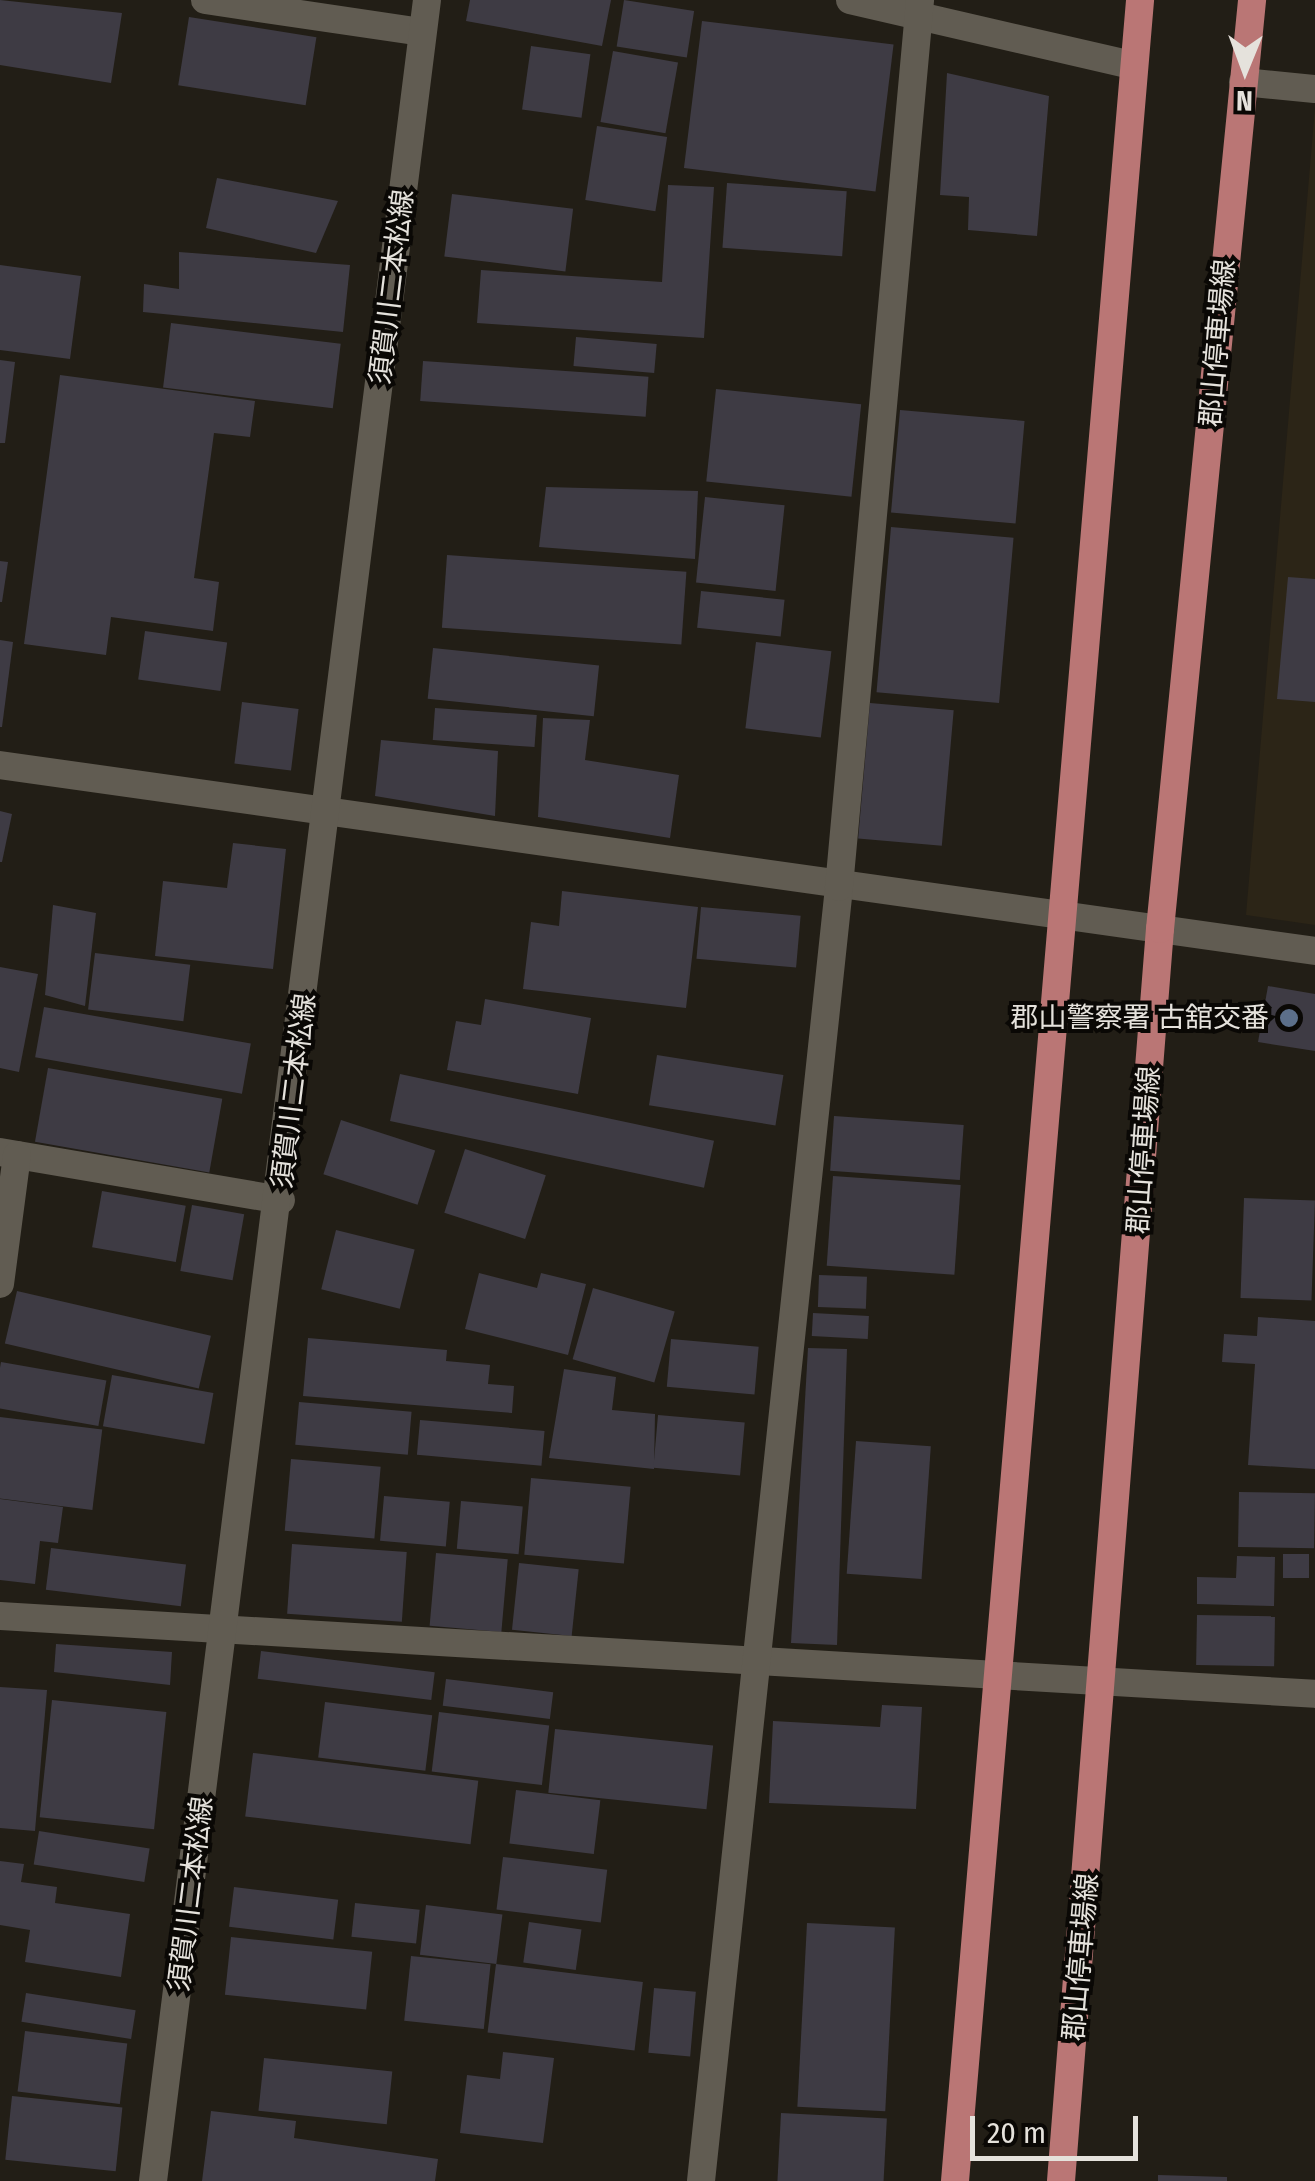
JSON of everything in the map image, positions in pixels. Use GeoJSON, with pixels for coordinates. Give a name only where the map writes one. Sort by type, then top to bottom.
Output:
{"type":"FeatureCollection","features":[{"type":"Feature","properties":{"kind":"main road"},"geometry":{"type":"LineString","coordinates":[[955,2181],[1140,0]]}},
{"type":"Feature","properties":{"kind":"main road","name":"郡山停車場線"},"geometry":{"type":"LineString","coordinates":[[1060,2181],[1105,1683],[1160,928],[1252,0]]}},
{"type":"Feature","properties":{"kind":"street"},"geometry":{"type":"LineString","coordinates":[[206,0],[422,32]]}},
{"type":"Feature","properties":{"kind":"street","name":"須賀川二本松線"},"geometry":{"type":"LineString","coordinates":[[154,2181],[330,810],[427,0]]}},
{"type":"Feature","properties":{"kind":"street"},"geometry":{"type":"LineString","coordinates":[[850,0],[919,7],[1132,66]]}},
{"type":"Feature","properties":{"kind":"street"},"geometry":{"type":"LineString","coordinates":[[701,2181],[839,887],[919,7]]}},
{"type":"Feature","properties":{"kind":"street"},"geometry":{"type":"LineString","coordinates":[[1242,82],[1315,89]]}},
{"type":"Feature","properties":{"kind":"street"},"geometry":{"type":"LineString","coordinates":[[0,765],[330,810],[1061,920],[1160,928],[1315,951]]}},
{"type":"Feature","properties":{"kind":"street"},"geometry":{"type":"LineString","coordinates":[[0,1284],[8,1153],[280,1200]]}},
{"type":"Feature","properties":{"kind":"street"},"geometry":{"type":"LineString","coordinates":[[0,1616],[226,1624],[755,1665],[1315,1694]]}},
{"type":"Feature","properties":{"kind":"shaded area"},"geometry":{"type":"Polygon","coordinates":[[[1315,108],[1315,925],[1246,915],[1315,108]]]}},
{"type":"Feature","properties":{"kind":"building"},"geometry":{"type":"Polygon","coordinates":[[[0,0],[122,13],[111,83],[0,65],[0,0]]]}},
{"type":"Feature","properties":{"kind":"building"},"geometry":{"type":"Polygon","coordinates":[[[470,0],[611,0],[602,46],[466,21],[470,0]]]}},
{"type":"Feature","properties":{"kind":"building"},"geometry":{"type":"Polygon","coordinates":[[[624,0],[694,11],[687,58],[617,46],[624,0]]]}},
{"type":"Feature","properties":{"kind":"building"},"geometry":{"type":"Polygon","coordinates":[[[189,17],[316,37],[306,105],[178,85],[189,17]]]}},
{"type":"Feature","properties":{"kind":"building"},"geometry":{"type":"Polygon","coordinates":[[[702,21],[894,45],[876,191],[684,168],[702,21]]]}},
{"type":"Feature","properties":{"kind":"building"},"geometry":{"type":"Polygon","coordinates":[[[531,46],[590,54],[582,118],[522,109],[531,46]]]}},
{"type":"Feature","properties":{"kind":"building"},"geometry":{"type":"Polygon","coordinates":[[[613,51],[678,62],[665,133],[600,122],[613,51]]]}},
{"type":"Feature","properties":{"kind":"building"},"geometry":{"type":"Polygon","coordinates":[[[947,73],[1049,96],[1037,236],[968,230],[969,197],[940,195],[947,73]]]}},
{"type":"Feature","properties":{"kind":"building"},"geometry":{"type":"Polygon","coordinates":[[[597,126],[667,137],[655,211],[585,200],[597,126]]]}},
{"type":"Feature","properties":{"kind":"building"},"geometry":{"type":"Polygon","coordinates":[[[217,178],[338,201],[316,253],[206,228],[217,178]]]}},
{"type":"Feature","properties":{"kind":"building"},"geometry":{"type":"Polygon","coordinates":[[[727,183],[847,191],[842,256],[722,248],[727,183]]]}},
{"type":"Feature","properties":{"kind":"building"},"geometry":{"type":"Polygon","coordinates":[[[668,185],[714,187],[704,338],[477,323],[481,270],[662,282],[668,185]]]}},
{"type":"Feature","properties":{"kind":"building"},"geometry":{"type":"Polygon","coordinates":[[[452,194],[573,209],[565,271],[444,257],[452,194]]]}},
{"type":"Feature","properties":{"kind":"building"},"geometry":{"type":"Polygon","coordinates":[[[179,252],[350,265],[343,332],[143,312],[144,284],[179,289],[179,252]]]}},
{"type":"Feature","properties":{"kind":"building"},"geometry":{"type":"Polygon","coordinates":[[[0,265],[81,276],[70,359],[0,350],[0,265]]]}},
{"type":"Feature","properties":{"kind":"building"},"geometry":{"type":"Polygon","coordinates":[[[171,323],[341,344],[333,408],[163,388],[171,323]]]}},
{"type":"Feature","properties":{"kind":"building"},"geometry":{"type":"Polygon","coordinates":[[[576,337],[657,344],[654,373],[573,366],[576,337]]]}},
{"type":"Feature","properties":{"kind":"building"},"geometry":{"type":"Polygon","coordinates":[[[0,360],[15,362],[5,443],[0,443],[0,360]]]}},
{"type":"Feature","properties":{"kind":"building"},"geometry":{"type":"Polygon","coordinates":[[[423,361],[648,377],[646,417],[420,401],[423,361]]]}},
{"type":"Feature","properties":{"kind":"building"},"geometry":{"type":"Polygon","coordinates":[[[60,375],[255,401],[250,437],[214,433],[194,578],[219,582],[213,631],[111,617],[106,655],[24,644],[60,375]]]}},
{"type":"Feature","properties":{"kind":"building"},"geometry":{"type":"Polygon","coordinates":[[[716,389],[861,404],[851,497],[706,481],[716,389]]]}},
{"type":"Feature","properties":{"kind":"building"},"geometry":{"type":"Polygon","coordinates":[[[900,410],[1025,421],[1016,524],[891,513],[900,410]]]}},
{"type":"Feature","properties":{"kind":"building"},"geometry":{"type":"Polygon","coordinates":[[[546,487],[698,491],[695,559],[539,547],[546,487]]]}},
{"type":"Feature","properties":{"kind":"building"},"geometry":{"type":"Polygon","coordinates":[[[705,497],[785,505],[776,591],[696,583],[705,497]]]}},
{"type":"Feature","properties":{"kind":"building"},"geometry":{"type":"Polygon","coordinates":[[[891,527],[1014,538],[999,703],[877,692],[891,527]]]}},
{"type":"Feature","properties":{"kind":"building"},"geometry":{"type":"Polygon","coordinates":[[[447,555],[686,572],[681,645],[442,628],[447,555]]]}},
{"type":"Feature","properties":{"kind":"building"},"geometry":{"type":"Polygon","coordinates":[[[0,561],[8,562],[2,602],[0,602],[0,561]]]}},
{"type":"Feature","properties":{"kind":"building"},"geometry":{"type":"Polygon","coordinates":[[[1288,577],[1315,579],[1315,702],[1277,699],[1288,577]]]}},
{"type":"Feature","properties":{"kind":"building"},"geometry":{"type":"Polygon","coordinates":[[[701,591],[785,600],[781,637],[697,628],[701,591]]]}},
{"type":"Feature","properties":{"kind":"building"},"geometry":{"type":"Polygon","coordinates":[[[145,631],[227,643],[220,691],[138,680],[145,631]]]}},
{"type":"Feature","properties":{"kind":"building"},"geometry":{"type":"Polygon","coordinates":[[[0,640],[13,642],[2,727],[0,727],[0,640]]]}},
{"type":"Feature","properties":{"kind":"building"},"geometry":{"type":"Polygon","coordinates":[[[756,642],[831,651],[821,738],[745,728],[756,642]]]}},
{"type":"Feature","properties":{"kind":"building"},"geometry":{"type":"Polygon","coordinates":[[[433,648],[599,665],[594,716],[428,699],[433,648]]]}},
{"type":"Feature","properties":{"kind":"building"},"geometry":{"type":"Polygon","coordinates":[[[242,702],[299,709],[291,770],[234,764],[242,702]]]}},
{"type":"Feature","properties":{"kind":"building"},"geometry":{"type":"Polygon","coordinates":[[[870,703],[954,710],[942,846],[858,838],[870,703]]]}},
{"type":"Feature","properties":{"kind":"building"},"geometry":{"type":"Polygon","coordinates":[[[435,708],[537,715],[535,747],[433,740],[435,708]]]}},
{"type":"Feature","properties":{"kind":"building"},"geometry":{"type":"Polygon","coordinates":[[[543,718],[590,720],[585,760],[679,775],[670,838],[538,817],[543,718]]]}},
{"type":"Feature","properties":{"kind":"building"},"geometry":{"type":"Polygon","coordinates":[[[381,740],[498,751],[495,816],[375,796],[381,740]]]}},
{"type":"Feature","properties":{"kind":"building"},"geometry":{"type":"Polygon","coordinates":[[[0,811],[12,814],[2,862],[0,862],[0,811]]]}},
{"type":"Feature","properties":{"kind":"building"},"geometry":{"type":"Polygon","coordinates":[[[233,843],[286,849],[273,969],[155,956],[163,881],[227,888],[233,843]]]}},
{"type":"Feature","properties":{"kind":"building"},"geometry":{"type":"Polygon","coordinates":[[[562,891],[698,907],[686,1008],[523,989],[531,922],[559,926],[562,891]]]}},
{"type":"Feature","properties":{"kind":"building"},"geometry":{"type":"Polygon","coordinates":[[[53,905],[96,913],[85,1006],[45,995],[53,905]]]}},
{"type":"Feature","properties":{"kind":"building"},"geometry":{"type":"Polygon","coordinates":[[[701,907],[801,916],[796,968],[696,959],[701,907]]]}},
{"type":"Feature","properties":{"kind":"building"},"geometry":{"type":"Polygon","coordinates":[[[95,953],[190,965],[183,1021],[88,1010],[95,953]]]}},
{"type":"Feature","properties":{"kind":"building"},"geometry":{"type":"Polygon","coordinates":[[[0,967],[38,974],[19,1072],[0,1068],[0,967]]]}},
{"type":"Feature","properties":{"kind":"building","name":"郡山警察署 古舘交番"},"geometry":{"type":"Polygon","coordinates":[[[1268,986],[1315,994],[1315,1051],[1258,1042],[1268,986]]]}},
{"type":"Feature","properties":{"kind":"building"},"geometry":{"type":"Polygon","coordinates":[[[485,999],[591,1018],[578,1094],[447,1070],[456,1021],[481,1025],[485,999]]]}},
{"type":"Feature","properties":{"kind":"building"},"geometry":{"type":"Polygon","coordinates":[[[44,1007],[251,1043],[242,1094],[35,1057],[44,1007]]]}},
{"type":"Feature","properties":{"kind":"building"},"geometry":{"type":"Polygon","coordinates":[[[657,1055],[783,1075],[775,1125],[649,1105],[657,1055]]]}},
{"type":"Feature","properties":{"kind":"building"},"geometry":{"type":"Polygon","coordinates":[[[48,1068],[222,1099],[209,1173],[35,1142],[48,1068]]]}},
{"type":"Feature","properties":{"kind":"building"},"geometry":{"type":"Polygon","coordinates":[[[400,1074],[714,1141],[704,1188],[390,1121],[400,1074]]]}},
{"type":"Feature","properties":{"kind":"building"},"geometry":{"type":"Polygon","coordinates":[[[834,1116],[964,1125],[960,1180],[830,1171],[834,1116]]]}},
{"type":"Feature","properties":{"kind":"building"},"geometry":{"type":"Polygon","coordinates":[[[341,1120],[435,1151],[418,1205],[323,1174],[341,1120]]]}},
{"type":"Feature","properties":{"kind":"building"},"geometry":{"type":"Polygon","coordinates":[[[465,1149],[546,1175],[525,1239],[444,1213],[465,1149]]]}},
{"type":"Feature","properties":{"kind":"building"},"geometry":{"type":"Polygon","coordinates":[[[833,1176],[961,1185],[954,1275],[827,1266],[833,1176]]]}},
{"type":"Feature","properties":{"kind":"building"},"geometry":{"type":"Polygon","coordinates":[[[102,1191],[186,1206],[176,1262],[92,1247],[102,1191]]]}},
{"type":"Feature","properties":{"kind":"building"},"geometry":{"type":"Polygon","coordinates":[[[1244,1198],[1315,1200],[1311,1300],[1241,1298],[1244,1198]]]}},
{"type":"Feature","properties":{"kind":"building"},"geometry":{"type":"Polygon","coordinates":[[[192,1205],[244,1214],[233,1280],[180,1271],[192,1205]]]}},
{"type":"Feature","properties":{"kind":"building"},"geometry":{"type":"Polygon","coordinates":[[[336,1230],[415,1250],[400,1309],[321,1289],[336,1230]]]}},
{"type":"Feature","properties":{"kind":"building"},"geometry":{"type":"Polygon","coordinates":[[[479,1273],[537,1288],[541,1273],[586,1284],[568,1355],[465,1329],[479,1273]]]}},
{"type":"Feature","properties":{"kind":"building"},"geometry":{"type":"Polygon","coordinates":[[[819,1275],[867,1277],[866,1309],[818,1307],[819,1275]]]}},
{"type":"Feature","properties":{"kind":"building"},"geometry":{"type":"Polygon","coordinates":[[[593,1288],[675,1311],[654,1383],[573,1359],[593,1288]]]}},
{"type":"Feature","properties":{"kind":"building"},"geometry":{"type":"Polygon","coordinates":[[[17,1291],[211,1336],[199,1388],[5,1344],[17,1291]]]}},
{"type":"Feature","properties":{"kind":"building"},"geometry":{"type":"Polygon","coordinates":[[[813,1313],[869,1316],[868,1339],[812,1336],[813,1313]]]}},
{"type":"Feature","properties":{"kind":"building"},"geometry":{"type":"Polygon","coordinates":[[[1258,1317],[1315,1321],[1315,1469],[1248,1465],[1255,1364],[1222,1362],[1224,1334],[1257,1336],[1258,1317]]]}},
{"type":"Feature","properties":{"kind":"building"},"geometry":{"type":"Polygon","coordinates":[[[308,1338],[447,1350],[446,1361],[490,1365],[488,1384],[514,1386],[512,1413],[303,1396],[308,1338]]]}},
{"type":"Feature","properties":{"kind":"building"},"geometry":{"type":"Polygon","coordinates":[[[671,1339],[759,1347],[754,1394],[667,1387],[671,1339]]]}},
{"type":"Feature","properties":{"kind":"building"},"geometry":{"type":"Polygon","coordinates":[[[808,1348],[847,1349],[837,1645],[791,1643],[808,1348]]]}},
{"type":"Feature","properties":{"kind":"building"},"geometry":{"type":"Polygon","coordinates":[[[1,1362],[106,1381],[98,1426],[0,1409],[1,1362]]]}},
{"type":"Feature","properties":{"kind":"building"},"geometry":{"type":"Polygon","coordinates":[[[564,1369],[616,1377],[612,1410],[655,1414],[654,1469],[549,1458],[564,1369]]]}},
{"type":"Feature","properties":{"kind":"building"},"geometry":{"type":"Polygon","coordinates":[[[112,1375],[213,1393],[204,1444],[103,1426],[112,1375]]]}},
{"type":"Feature","properties":{"kind":"building"},"geometry":{"type":"Polygon","coordinates":[[[299,1402],[412,1412],[408,1455],[295,1445],[299,1402]]]}},
{"type":"Feature","properties":{"kind":"building"},"geometry":{"type":"Polygon","coordinates":[[[658,1415],[745,1423],[740,1475],[653,1468],[658,1415]]]}},
{"type":"Feature","properties":{"kind":"building"},"geometry":{"type":"Polygon","coordinates":[[[0,1417],[102,1430],[92,1510],[0,1499],[0,1417]]]}},
{"type":"Feature","properties":{"kind":"building"},"geometry":{"type":"Polygon","coordinates":[[[420,1420],[545,1431],[541,1466],[417,1455],[420,1420]]]}},
{"type":"Feature","properties":{"kind":"building"},"geometry":{"type":"Polygon","coordinates":[[[856,1441],[931,1446],[922,1579],[847,1574],[856,1441]]]}},
{"type":"Feature","properties":{"kind":"building"},"geometry":{"type":"Polygon","coordinates":[[[291,1459],[381,1467],[374,1539],[285,1531],[291,1459]]]}},
{"type":"Feature","properties":{"kind":"building"},"geometry":{"type":"Polygon","coordinates":[[[531,1478],[631,1487],[624,1563],[524,1555],[531,1478]]]}},
{"type":"Feature","properties":{"kind":"building"},"geometry":{"type":"Polygon","coordinates":[[[1239,1492],[1315,1493],[1314,1548],[1238,1547],[1239,1492]]]}},
{"type":"Feature","properties":{"kind":"building"},"geometry":{"type":"Polygon","coordinates":[[[384,1496],[450,1502],[446,1547],[380,1541],[384,1496]]]}},
{"type":"Feature","properties":{"kind":"building"},"geometry":{"type":"Polygon","coordinates":[[[0,1499],[63,1507],[58,1543],[40,1541],[35,1584],[0,1580],[0,1499]]]}},
{"type":"Feature","properties":{"kind":"building"},"geometry":{"type":"Polygon","coordinates":[[[461,1501],[523,1506],[519,1554],[457,1549],[461,1501]]]}},
{"type":"Feature","properties":{"kind":"building"},"geometry":{"type":"Polygon","coordinates":[[[292,1544],[407,1552],[402,1622],[287,1614],[292,1544]]]}},
{"type":"Feature","properties":{"kind":"building"},"geometry":{"type":"Polygon","coordinates":[[[51,1548],[186,1565],[181,1606],[46,1590],[51,1548]]]}},
{"type":"Feature","properties":{"kind":"building"},"geometry":{"type":"Polygon","coordinates":[[[436,1553],[508,1559],[501,1632],[430,1626],[436,1553]]]}},
{"type":"Feature","properties":{"kind":"building"},"geometry":{"type":"Polygon","coordinates":[[[1283,1554],[1309,1554],[1309,1578],[1283,1578],[1283,1554]]]}},
{"type":"Feature","properties":{"kind":"building"},"geometry":{"type":"Polygon","coordinates":[[[1237,1556],[1275,1557],[1274,1606],[1197,1604],[1197,1577],[1236,1578],[1237,1556]]]}},
{"type":"Feature","properties":{"kind":"building"},"geometry":{"type":"Polygon","coordinates":[[[519,1563],[579,1569],[572,1636],[512,1630],[519,1563]]]}},
{"type":"Feature","properties":{"kind":"building"},"geometry":{"type":"Polygon","coordinates":[[[1197,1615],[1275,1616],[1274,1666],[1196,1665],[1197,1615]]]}},
{"type":"Feature","properties":{"kind":"building"},"geometry":{"type":"Polygon","coordinates":[[[56,1644],[172,1652],[170,1685],[54,1672],[56,1644]]]}},
{"type":"Feature","properties":{"kind":"building"},"geometry":{"type":"Polygon","coordinates":[[[261,1651],[435,1672],[431,1700],[258,1679],[261,1651]]]}},
{"type":"Feature","properties":{"kind":"building"},"geometry":{"type":"Polygon","coordinates":[[[446,1679],[553,1692],[550,1719],[443,1706],[446,1679]]]}},
{"type":"Feature","properties":{"kind":"building"},"geometry":{"type":"Polygon","coordinates":[[[0,1687],[47,1690],[35,1831],[0,1828],[0,1687]]]}},
{"type":"Feature","properties":{"kind":"building"},"geometry":{"type":"Polygon","coordinates":[[[52,1700],[166,1712],[154,1829],[40,1817],[52,1700]]]}},
{"type":"Feature","properties":{"kind":"building"},"geometry":{"type":"Polygon","coordinates":[[[325,1702],[432,1715],[425,1771],[318,1758],[325,1702]]]}},
{"type":"Feature","properties":{"kind":"building"},"geometry":{"type":"Polygon","coordinates":[[[882,1705],[922,1707],[916,1809],[769,1803],[773,1721],[880,1727],[882,1705]]]}},
{"type":"Feature","properties":{"kind":"building"},"geometry":{"type":"Polygon","coordinates":[[[439,1712],[549,1726],[542,1785],[432,1772],[439,1712]]]}},
{"type":"Feature","properties":{"kind":"building"},"geometry":{"type":"Polygon","coordinates":[[[555,1729],[713,1746],[706,1809],[548,1793],[555,1729]]]}},
{"type":"Feature","properties":{"kind":"building"},"geometry":{"type":"Polygon","coordinates":[[[253,1753],[478,1781],[471,1844],[245,1817],[253,1753]]]}},
{"type":"Feature","properties":{"kind":"building"},"geometry":{"type":"Polygon","coordinates":[[[516,1790],[600,1800],[594,1854],[509,1844],[516,1790]]]}},
{"type":"Feature","properties":{"kind":"building"},"geometry":{"type":"Polygon","coordinates":[[[39,1831],[150,1849],[144,1882],[34,1865],[39,1831]]]}},
{"type":"Feature","properties":{"kind":"building"},"geometry":{"type":"Polygon","coordinates":[[[503,1857],[607,1870],[601,1922],[497,1910],[503,1857]]]}},
{"type":"Feature","properties":{"kind":"building"},"geometry":{"type":"Polygon","coordinates":[[[0,1861],[24,1864],[21,1882],[57,1887],[55,1903],[130,1914],[121,1977],[25,1962],[30,1930],[0,1925],[0,1861]]]}},
{"type":"Feature","properties":{"kind":"building"},"geometry":{"type":"Polygon","coordinates":[[[234,1887],[338,1900],[333,1939],[229,1927],[234,1887]]]}},
{"type":"Feature","properties":{"kind":"building"},"geometry":{"type":"Polygon","coordinates":[[[355,1903],[420,1910],[416,1944],[351,1937],[355,1903]]]}},
{"type":"Feature","properties":{"kind":"building"},"geometry":{"type":"Polygon","coordinates":[[[426,1905],[502,1914],[496,1964],[420,1955],[426,1905]]]}},
{"type":"Feature","properties":{"kind":"building"},"geometry":{"type":"Polygon","coordinates":[[[529,1922],[581,1929],[576,1970],[523,1963],[529,1922]]]}},
{"type":"Feature","properties":{"kind":"building"},"geometry":{"type":"Polygon","coordinates":[[[807,1923],[895,1928],[885,2111],[797,2107],[807,1923]]]}},
{"type":"Feature","properties":{"kind":"building"},"geometry":{"type":"Polygon","coordinates":[[[231,1937],[372,1952],[366,2010],[225,1995],[231,1937]]]}},
{"type":"Feature","properties":{"kind":"building"},"geometry":{"type":"Polygon","coordinates":[[[411,1956],[491,1964],[484,2029],[404,2021],[411,1956]]]}},
{"type":"Feature","properties":{"kind":"building"},"geometry":{"type":"Polygon","coordinates":[[[496,1964],[643,1982],[634,2051],[488,2032],[496,1964]]]}},
{"type":"Feature","properties":{"kind":"building"},"geometry":{"type":"Polygon","coordinates":[[[654,1988],[696,1992],[690,2056],[648,2053],[654,1988]]]}},
{"type":"Feature","properties":{"kind":"building"},"geometry":{"type":"Polygon","coordinates":[[[26,1993],[136,2010],[131,2039],[21,2022],[26,1993]]]}},
{"type":"Feature","properties":{"kind":"building"},"geometry":{"type":"Polygon","coordinates":[[[25,2031],[127,2044],[120,2104],[18,2092],[25,2031]]]}},
{"type":"Feature","properties":{"kind":"building"},"geometry":{"type":"Polygon","coordinates":[[[503,2052],[554,2058],[543,2143],[460,2133],[467,2075],[500,2079],[503,2052]]]}},
{"type":"Feature","properties":{"kind":"building"},"geometry":{"type":"Polygon","coordinates":[[[264,2058],[392,2071],[387,2124],[258,2111],[264,2058]]]}},
{"type":"Feature","properties":{"kind":"building"},"geometry":{"type":"Polygon","coordinates":[[[12,2096],[122,2108],[116,2171],[5,2160],[12,2096]]]}},
{"type":"Feature","properties":{"kind":"building"},"geometry":{"type":"Polygon","coordinates":[[[211,2111],[296,2121],[294,2138],[438,2159],[435,2181],[202,2181],[211,2111]]]}},
{"type":"Feature","properties":{"kind":"building"},"geometry":{"type":"Polygon","coordinates":[[[781,2113],[887,2119],[884,2181],[777,2181],[781,2113]]]}},
{"type":"Feature","properties":{"kind":"building"},"geometry":{"type":"Polygon","coordinates":[[[1158,2175],[1227,2177],[1227,2181],[1158,2181],[1158,2175]]]}},
{"type":"Feature","properties":{"kind":"place","name":"郡山警察署 古舘交番"},"geometry":{"type":"Point","coordinates":[1289,1018]}}]}
